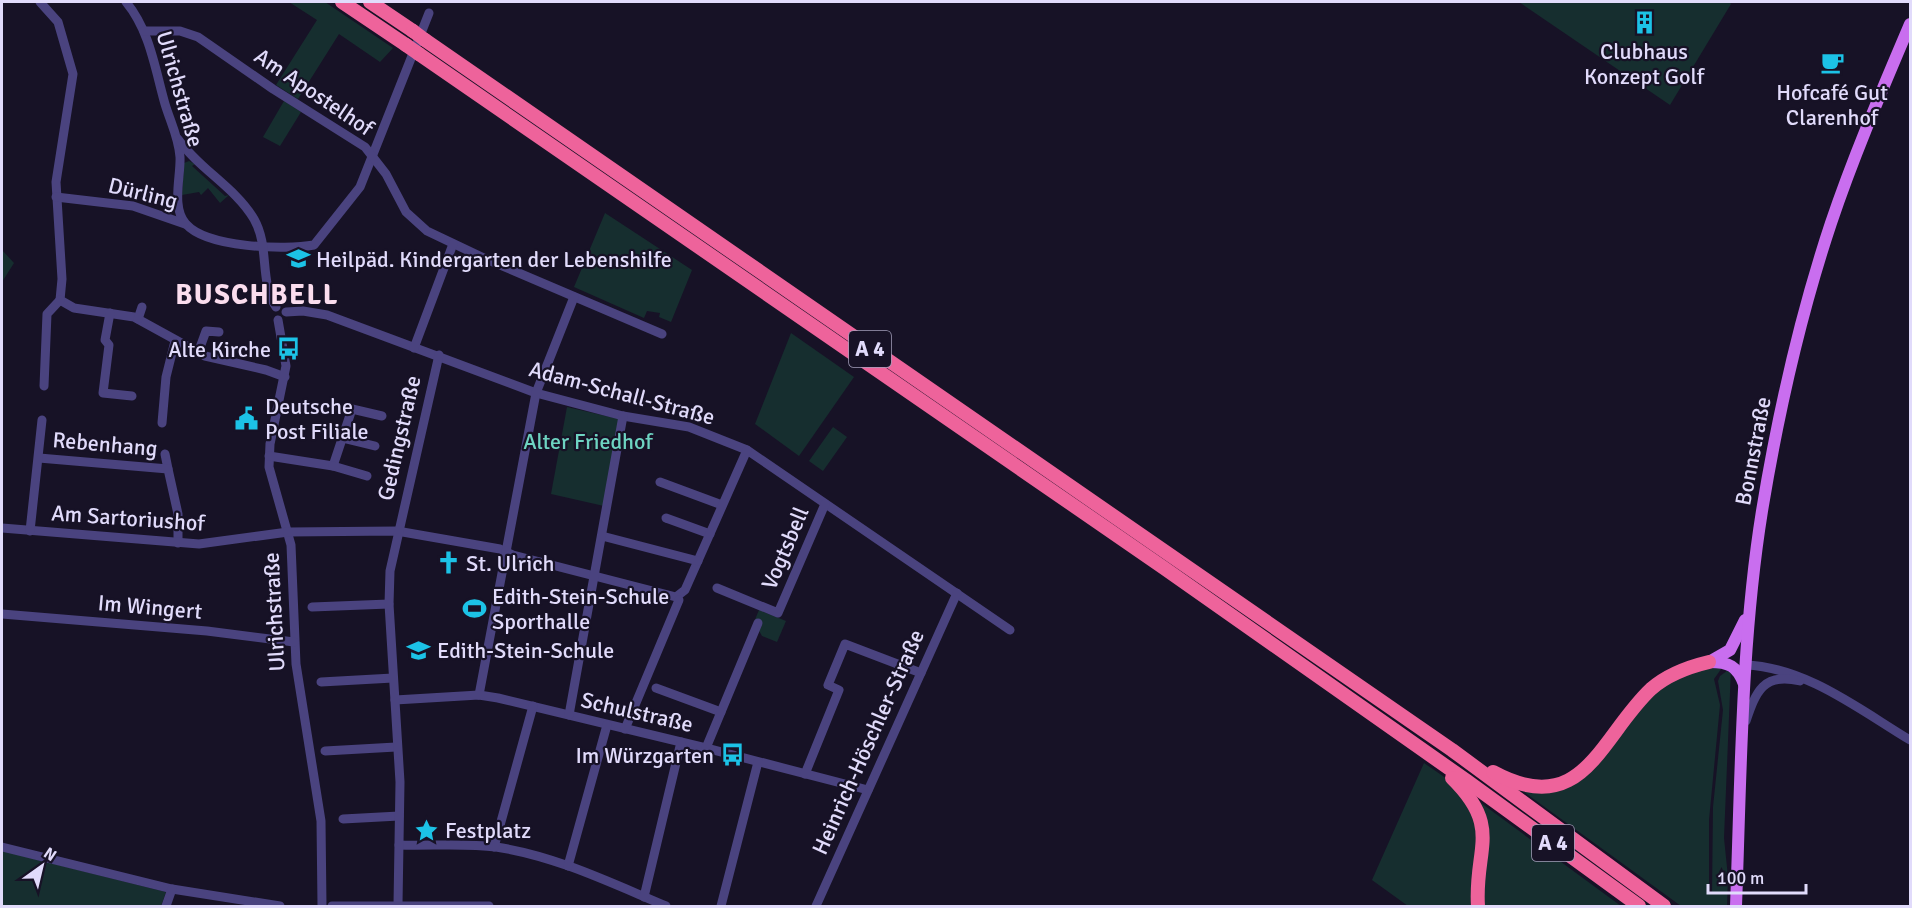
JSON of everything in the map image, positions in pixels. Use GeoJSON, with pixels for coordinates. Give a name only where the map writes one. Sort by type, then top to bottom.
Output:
{"type":"FeatureCollection","features":[{"type":"Feature","properties":{"kind":"highway","name":"A 4"},"geometry":{"type":"LineString","coordinates":[[342,2],[1164,568],[1639,906]]}},
{"type":"Feature","properties":{"kind":"highway","name":"A 4"},"geometry":{"type":"LineString","coordinates":[[370,2],[1452,750],[1664,906]]}},
{"type":"Feature","properties":{"kind":"highway"},"geometry":{"type":"LineString","coordinates":[[1452,750],[1508,780],[1525,785],[1546,786],[1568,781],[1595,762],[1640,702],[1658,684],[1678,671],[1709,662]]}},
{"type":"Feature","properties":{"kind":"highway"},"geometry":{"type":"LineString","coordinates":[[1427,754],[1466,792],[1481,820],[1484,842],[1478,906]]}},
{"type":"Feature","properties":{"kind":"main road","name":"Bonnstraße"},"geometry":{"type":"LineString","coordinates":[[1736,906],[1745,665],[1762,512],[1780,417],[1805,309],[1852,164],[1911,24]]}},
{"type":"Feature","properties":{"kind":"main road"},"geometry":{"type":"LineString","coordinates":[[1709,662],[1730,650],[1750,611]]}},
{"type":"Feature","properties":{"kind":"main road"},"geometry":{"type":"LineString","coordinates":[[1709,662],[1731,664],[1740,673],[1745,685]]}},
{"type":"Feature","properties":{"kind":"street"},"geometry":{"type":"LineString","coordinates":[[40,2],[58,22],[73,74],[63,129],[56,197],[62,279],[60,300],[47,314],[44,386]]}},
{"type":"Feature","properties":{"kind":"street","name":"Ulrichstraße"},"geometry":{"type":"LineString","coordinates":[[126,2],[144,31],[177,136],[180,163],[179,206],[185,224]]}},
{"type":"Feature","properties":{"kind":"street"},"geometry":{"type":"LineString","coordinates":[[185,224],[228,243],[265,247],[310,246],[318,243],[360,187],[429,13]]}},
{"type":"Feature","properties":{"kind":"street","name":"Am Apostelhof"},"geometry":{"type":"LineString","coordinates":[[144,31],[180,31],[198,37],[279,94],[365,147],[415,221],[453,244],[662,334]]}},
{"type":"Feature","properties":{"kind":"street"},"geometry":{"type":"LineString","coordinates":[[177,136],[192,156],[248,210],[265,247],[267,280],[276,307],[273,313],[278,320],[283,319],[286,312],[283,307],[276,307]]}},
{"type":"Feature","properties":{"kind":"street"},"geometry":{"type":"LineString","coordinates":[[180,163],[185,156],[192,156]]}},
{"type":"Feature","properties":{"kind":"street","name":"Dürling"},"geometry":{"type":"LineString","coordinates":[[56,197],[133,206],[185,224]]}},
{"type":"Feature","properties":{"kind":"street"},"geometry":{"type":"LineString","coordinates":[[414,348],[453,244]]}},
{"type":"Feature","properties":{"kind":"street"},"geometry":{"type":"LineString","coordinates":[[480,695],[536,393],[574,297]]}},
{"type":"Feature","properties":{"kind":"street"},"geometry":{"type":"LineString","coordinates":[[60,300],[74,308],[138,319],[198,353],[285,377]]}},
{"type":"Feature","properties":{"kind":"street"},"geometry":{"type":"LineString","coordinates":[[138,319],[142,307]]}},
{"type":"Feature","properties":{"kind":"street","name":"Adam-Schall-Straße"},"geometry":{"type":"LineString","coordinates":[[286,312],[303,311],[327,315],[536,393],[623,416],[689,427],[747,450],[1010,630]]}},
{"type":"Feature","properties":{"kind":"street"},"geometry":{"type":"LineString","coordinates":[[110,313],[105,340],[109,345],[103,393],[132,396]]}},
{"type":"Feature","properties":{"kind":"street","name":"Ulrichstraße"},"geometry":{"type":"LineString","coordinates":[[278,320],[286,361],[285,377],[269,456],[270,476],[288,532],[293,568],[294,642],[321,821],[322,906]]}},
{"type":"Feature","properties":{"kind":"street"},"geometry":{"type":"LineString","coordinates":[[198,353],[206,331],[219,332]]}},
{"type":"Feature","properties":{"kind":"street"},"geometry":{"type":"LineString","coordinates":[[162,423],[166,377],[175,341]]}},
{"type":"Feature","properties":{"kind":"street","name":"Gedingstraße"},"geometry":{"type":"LineString","coordinates":[[393,905],[399,845],[399,816],[389,604],[390,571],[397,531],[439,355]]}},
{"type":"Feature","properties":{"kind":"street"},"geometry":{"type":"LineString","coordinates":[[333,466],[352,409],[382,416]]}},
{"type":"Feature","properties":{"kind":"street"},"geometry":{"type":"LineString","coordinates":[[569,715],[623,416]]}},
{"type":"Feature","properties":{"kind":"street","name":"Rebenhang"},"geometry":{"type":"LineString","coordinates":[[30,531],[42,420]]}},
{"type":"Feature","properties":{"kind":"street"},"geometry":{"type":"LineString","coordinates":[[342,438],[375,446]]}},
{"type":"Feature","properties":{"kind":"street"},"geometry":{"type":"LineString","coordinates":[[602,536],[698,561],[747,450]]}},
{"type":"Feature","properties":{"kind":"street","name":"Rebenhang"},"geometry":{"type":"LineString","coordinates":[[165,454],[178,514],[177,543]]}},
{"type":"Feature","properties":{"kind":"street"},"geometry":{"type":"LineString","coordinates":[[269,456],[333,466],[367,476]]}},
{"type":"Feature","properties":{"kind":"street","name":"Rebenhang"},"geometry":{"type":"LineString","coordinates":[[39,458],[168,469]]}},
{"type":"Feature","properties":{"kind":"street"},"geometry":{"type":"LineString","coordinates":[[660,482],[722,505]]}},
{"type":"Feature","properties":{"kind":"street","name":"Vogtsbell"},"geometry":{"type":"LineString","coordinates":[[717,588],[778,613],[825,504]]}},
{"type":"Feature","properties":{"kind":"street"},"geometry":{"type":"LineString","coordinates":[[666,518],[710,534]]}},
{"type":"Feature","properties":{"kind":"street","name":"Am Sartoriushof"},"geometry":{"type":"LineString","coordinates":[[2,528],[205,544],[288,532],[397,531],[500,549],[507,553],[676,597],[685,590],[698,561]]}},
{"type":"Feature","properties":{"kind":"street","name":"Heinrich-Höschler-Straße"},"geometry":{"type":"LineString","coordinates":[[816,906],[957,594]]}},
{"type":"Feature","properties":{"kind":"street"},"geometry":{"type":"LineString","coordinates":[[625,729],[679,600]]}},
{"type":"Feature","properties":{"kind":"street"},"geometry":{"type":"LineString","coordinates":[[312,607],[389,604]]}},
{"type":"Feature","properties":{"kind":"street","name":"Im Wingert"},"geometry":{"type":"LineString","coordinates":[[2,614],[207,631],[294,642]]}},
{"type":"Feature","properties":{"kind":"street"},"geometry":{"type":"LineString","coordinates":[[706,748],[758,623]]}},
{"type":"Feature","properties":{"kind":"street"},"geometry":{"type":"LineString","coordinates":[[805,774],[839,690],[828,685],[845,644],[921,673]]}},
{"type":"Feature","properties":{"kind":"street"},"geometry":{"type":"LineString","coordinates":[[1745,665],[1785,670],[1911,740]]}},
{"type":"Feature","properties":{"kind":"street"},"geometry":{"type":"LineString","coordinates":[[321,682],[393,678]]}},
{"type":"Feature","properties":{"kind":"street"},"geometry":{"type":"LineString","coordinates":[[1742,732],[1756,693],[1769,681],[1790,678],[1815,685]]}},
{"type":"Feature","properties":{"kind":"street"},"geometry":{"type":"LineString","coordinates":[[656,688],[721,712]]}},
{"type":"Feature","properties":{"kind":"street","name":"Schulstraße"},"geometry":{"type":"LineString","coordinates":[[395,700],[480,695],[706,748],[868,790]]}},
{"type":"Feature","properties":{"kind":"street"},"geometry":{"type":"LineString","coordinates":[[494,847],[533,706]]}},
{"type":"Feature","properties":{"kind":"street"},"geometry":{"type":"LineString","coordinates":[[568,866],[607,725]]}},
{"type":"Feature","properties":{"kind":"street"},"geometry":{"type":"LineString","coordinates":[[644,897],[681,742]]}},
{"type":"Feature","properties":{"kind":"street"},"geometry":{"type":"LineString","coordinates":[[326,751],[396,747]]}},
{"type":"Feature","properties":{"kind":"street"},"geometry":{"type":"LineString","coordinates":[[722,906],[758,762]]}},
{"type":"Feature","properties":{"kind":"street"},"geometry":{"type":"LineString","coordinates":[[343,819],[399,816]]}},
{"type":"Feature","properties":{"kind":"street"},"geometry":{"type":"LineString","coordinates":[[399,845],[494,847],[587,872],[666,906]]}},
{"type":"Feature","properties":{"kind":"street"},"geometry":{"type":"LineString","coordinates":[[2,847],[172,889],[280,906]]}},
{"type":"Feature","properties":{"kind":"street"},"geometry":{"type":"LineString","coordinates":[[166,906],[172,889]]}},
{"type":"Feature","properties":{"kind":"street"},"geometry":{"type":"LineString","coordinates":[[332,906],[487,906]]}},
{"type":"Feature","properties":{"kind":"green space"},"geometry":{"type":"Polygon","coordinates":[[[289,2],[325,2],[393,48],[380,62],[339,34],[298,99],[276,85],[317,20],[289,2]]]}},
{"type":"Feature","properties":{"kind":"green space"},"geometry":{"type":"Polygon","coordinates":[[[1519,2],[1729,2],[1731,4],[1670,105],[1519,2]]]}},
{"type":"Feature","properties":{"kind":"green space"},"geometry":{"type":"Polygon","coordinates":[[[284,101],[301,112],[280,146],[263,137],[284,101]]]}},
{"type":"Feature","properties":{"kind":"green space"},"geometry":{"type":"Polygon","coordinates":[[[189,161],[195,164],[192,166],[225,196],[229,195],[220,203],[208,188],[201,195],[199,192],[182,195],[184,163],[189,161]]]}},
{"type":"Feature","properties":{"kind":"green space"},"geometry":{"type":"Polygon","coordinates":[[[605,213],[692,270],[671,322],[659,317],[660,313],[647,311],[644,318],[574,287],[605,213]]]}},
{"type":"Feature","properties":{"kind":"green space"},"geometry":{"type":"Polygon","coordinates":[[[2,250],[14,263],[2,282],[2,250]]]}},
{"type":"Feature","properties":{"kind":"green space"},"geometry":{"type":"Polygon","coordinates":[[[791,333],[854,377],[799,456],[755,424],[791,333]]]}},
{"type":"Feature","properties":{"kind":"green space","name":"Alter Friedhof"},"geometry":{"type":"Polygon","coordinates":[[[567,407],[619,419],[604,506],[551,494],[567,407]]]}},
{"type":"Feature","properties":{"kind":"green space"},"geometry":{"type":"Polygon","coordinates":[[[833,427],[847,437],[823,471],[809,461],[833,427]]]}},
{"type":"Feature","properties":{"kind":"green space"},"geometry":{"type":"Polygon","coordinates":[[[759,610],[786,621],[777,642],[762,636],[754,622],[759,610]]]}},
{"type":"Feature","properties":{"kind":"green space"},"geometry":{"type":"Polygon","coordinates":[[[1724,665],[1714,679],[1720,705],[1709,820],[1709,893],[1712,894],[1713,807],[1723,710],[1718,681],[1720,676],[1731,668],[1724,838],[1728,877],[1727,906],[1681,906],[1517,787],[1560,787],[1640,706],[1675,676],[1724,665]]]}},
{"type":"Feature","properties":{"kind":"green space"},"geometry":{"type":"Polygon","coordinates":[[[1424,763],[1450,781],[1479,823],[1473,906],[1408,906],[1372,880],[1424,763]]]}},
{"type":"Feature","properties":{"kind":"green space"},"geometry":{"type":"Polygon","coordinates":[[[1481,803],[1621,906],[1481,906],[1481,803]]]}},
{"type":"Feature","properties":{"kind":"green space"},"geometry":{"type":"Polygon","coordinates":[[[2,851],[166,892],[161,906],[2,906],[2,851]]]}},
{"type":"Feature","properties":{"kind":"place","name":"Clubhaus Konzept Golf"},"geometry":{"type":"Point","coordinates":[1644,22]}},
{"type":"Feature","properties":{"kind":"place","name":"Hofcafé Gut Clarenhof"},"geometry":{"type":"Point","coordinates":[1832,63]}},
{"type":"Feature","properties":{"kind":"place","name":"Heilpäd. Kindergarten der Lebenshilfe"},"geometry":{"type":"Point","coordinates":[298,259]}},
{"type":"Feature","properties":{"kind":"place","name":"Alte Kirche"},"geometry":{"type":"Point","coordinates":[289,349]}},
{"type":"Feature","properties":{"kind":"place","name":"Deutsche Post Filiale"},"geometry":{"type":"Point","coordinates":[247,419]}},
{"type":"Feature","properties":{"kind":"place","name":"St. Ulrich"},"geometry":{"type":"Point","coordinates":[448,563]}},
{"type":"Feature","properties":{"kind":"place","name":"Edith-Stein-Schule Sporthalle"},"geometry":{"type":"Point","coordinates":[474,609]}},
{"type":"Feature","properties":{"kind":"place","name":"Edith-Stein-Schule"},"geometry":{"type":"Point","coordinates":[419,650]}},
{"type":"Feature","properties":{"kind":"place","name":"Im Würzgarten"},"geometry":{"type":"Point","coordinates":[732,755]}},
{"type":"Feature","properties":{"kind":"place","name":"Festplatz"},"geometry":{"type":"Point","coordinates":[427,830]}},
{"type":"Feature","properties":{"kind":"district","name":"BUSCHBELL"},"geometry":{"type":"Point","coordinates":[257,295]}}]}
